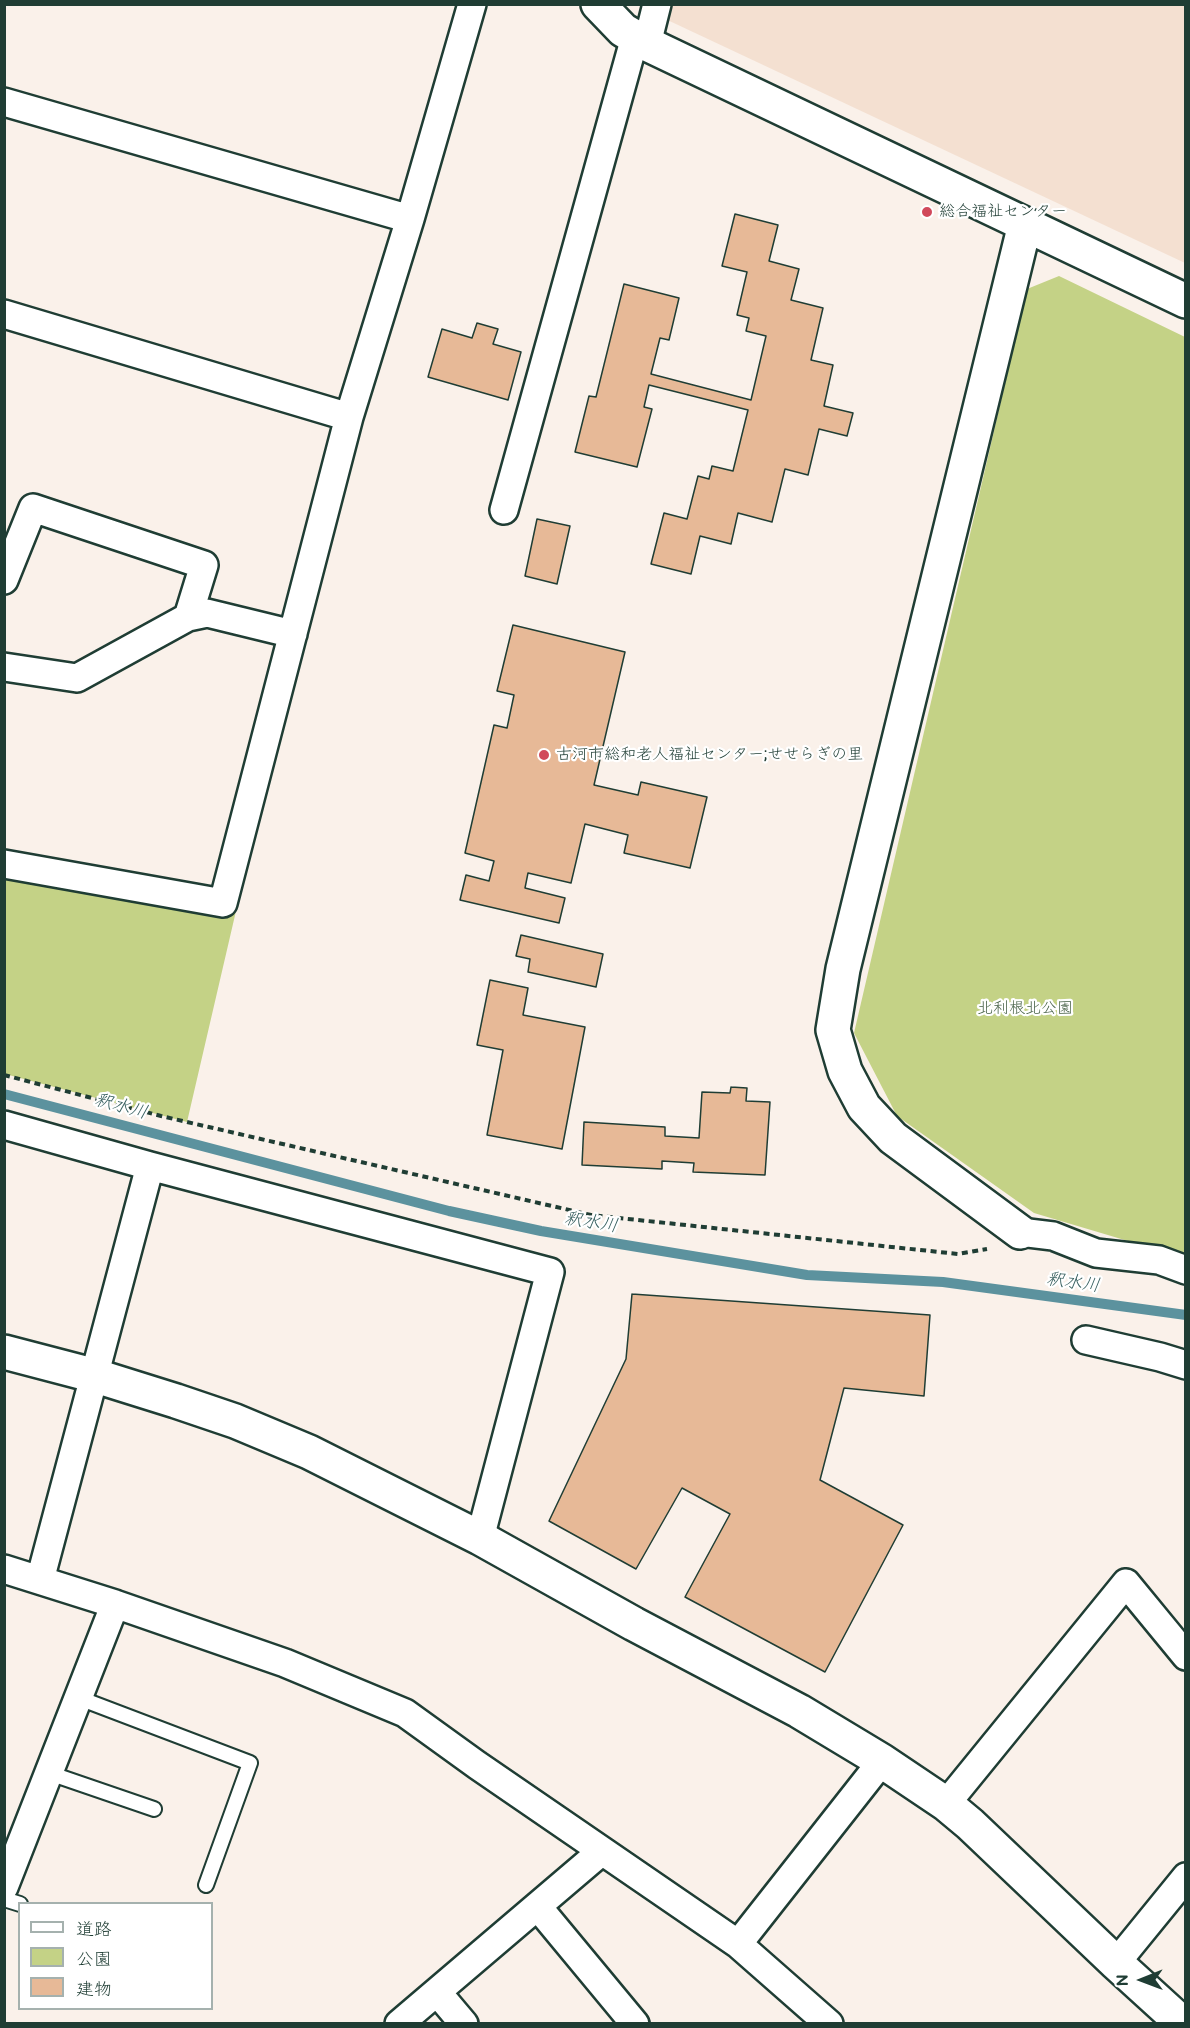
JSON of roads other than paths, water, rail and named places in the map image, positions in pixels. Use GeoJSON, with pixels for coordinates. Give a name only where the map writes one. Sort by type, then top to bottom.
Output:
{"type":"FeatureCollection","features":[{"type":"Feature","properties":{"kind":"street"},"geometry":{"type":"LineString","coordinates":[[4,864],[224,903],[349,417],[410,219],[472,4]]}},
{"type":"Feature","properties":{"kind":"street"},"geometry":{"type":"LineString","coordinates":[[598,4],[623,30],[641,40],[1185,301]]}},
{"type":"Feature","properties":{"kind":"street"},"geometry":{"type":"LineString","coordinates":[[504,510],[641,40],[657,4]]}},
{"type":"Feature","properties":{"kind":"street"},"geometry":{"type":"LineString","coordinates":[[4,102],[410,219]]}},
{"type":"Feature","properties":{"kind":"street"},"geometry":{"type":"LineString","coordinates":[[1025,224],[843,969],[833,1030],[845,1071],[864,1107],[894,1138],[1020,1232],[1053,1236],[1096,1253],[1159,1260],[1185,1270]]}},
{"type":"Feature","properties":{"kind":"street"},"geometry":{"type":"LineString","coordinates":[[4,314],[349,417]]}},
{"type":"Feature","properties":{"kind":"street"},"geometry":{"type":"LineString","coordinates":[[4,580],[33,508],[204,566],[188,616]]}},
{"type":"Feature","properties":{"kind":"street"},"geometry":{"type":"LineString","coordinates":[[4,667],[77,678],[188,616],[207,613],[292,634]]}},
{"type":"Feature","properties":{"kind":"street"},"geometry":{"type":"LineString","coordinates":[[4,1125],[550,1272],[480,1538]]}},
{"type":"Feature","properties":{"kind":"street"},"geometry":{"type":"LineString","coordinates":[[40,1580],[150,1166]]}},
{"type":"Feature","properties":{"kind":"street"},"geometry":{"type":"LineString","coordinates":[[1086,1340],[1185,1365]]}},
{"type":"Feature","properties":{"kind":"street"},"geometry":{"type":"LineString","coordinates":[[4,1352],[96,1376],[235,1421],[363,1478],[480,1538],[634,1624],[799,1711],[882,1761],[946,1804],[1183,2024]]}},
{"type":"Feature","properties":{"kind":"street"},"geometry":{"type":"LineString","coordinates":[[4,1569],[115,1604],[285,1664],[405,1713],[738,1944],[829,2024]]}},
{"type":"Feature","properties":{"kind":"street"},"geometry":{"type":"LineString","coordinates":[[946,1804],[1126,1584],[1185,1656]]}},
{"type":"Feature","properties":{"kind":"street"},"geometry":{"type":"LineString","coordinates":[[4,1887],[115,1604]]}},
{"type":"Feature","properties":{"kind":"street"},"geometry":{"type":"LineString","coordinates":[[738,1944],[882,1761]]}},
{"type":"Feature","properties":{"kind":"street"},"geometry":{"type":"LineString","coordinates":[[399,2024],[602,1851]]}},
{"type":"Feature","properties":{"kind":"street"},"geometry":{"type":"LineString","coordinates":[[1116,1963],[1185,1876]]}},
{"type":"Feature","properties":{"kind":"street"},"geometry":{"type":"LineString","coordinates":[[538,1906],[634,2024]]}},
{"type":"Feature","properties":{"kind":"street"},"geometry":{"type":"LineString","coordinates":[[437,1992],[464,2024]]}},
{"type":"Feature","properties":{"kind":"lane"},"geometry":{"type":"LineString","coordinates":[[79,1698],[250,1764],[206,1885]]}},
{"type":"Feature","properties":{"kind":"lane"},"geometry":{"type":"LineString","coordinates":[[49,1773],[154,1809]]}},
{"type":"Feature","properties":{"kind":"waterway","name":"釈水川"},"geometry":{"type":"LineString","coordinates":[[4,1094],[449,1211],[541,1231],[807,1275],[943,1282],[1186,1315]]}},
{"type":"Feature","properties":{"kind":"place","name":"総合福祉センター"},"geometry":{"type":"Point","coordinates":[927,212]}},
{"type":"Feature","properties":{"kind":"place","name":"古河市総和老人福祉センター;せせらぎの里"},"geometry":{"type":"Point","coordinates":[544,755]}},
{"type":"Feature","properties":{"kind":"park label","name":"北利根北公園"},"geometry":{"type":"Point","coordinates":[1025,1009]}}]}
